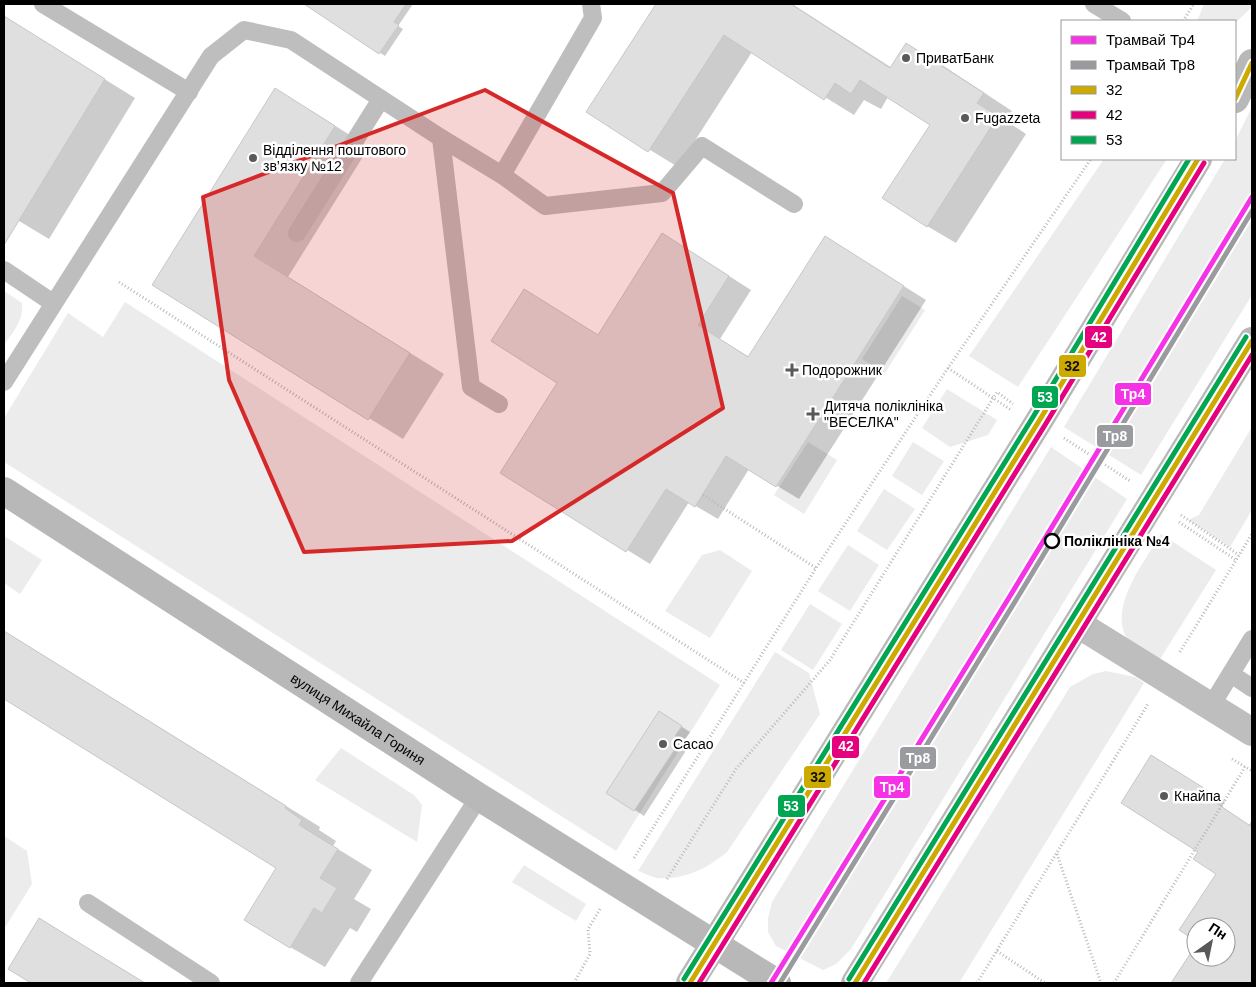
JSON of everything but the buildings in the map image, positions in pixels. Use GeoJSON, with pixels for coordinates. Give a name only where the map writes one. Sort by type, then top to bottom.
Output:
{"type":"FeatureCollection","features":[{"type":"Feature","properties":{"kind":"main road"},"geometry":{"type":"LineString","coordinates":[[1236,94],[1252,63]]}},
{"type":"Feature","properties":{"kind":"main road"},"geometry":{"type":"LineString","coordinates":[[690,983],[1039,421],[1197,160]]}},
{"type":"Feature","properties":{"kind":"main road"},"geometry":{"type":"LineString","coordinates":[[855,983],[1252,341]]}},
{"type":"Feature","properties":{"kind":"main road","name":"вулиця Михайла Гориня"},"geometry":{"type":"LineString","coordinates":[[4,491],[479,797],[777,983]]}},
{"type":"Feature","properties":{"kind":"street"},"geometry":{"type":"LineString","coordinates":[[1078,624],[1252,732]]}},
{"type":"Feature","properties":{"kind":"lane"},"geometry":{"type":"LineString","coordinates":[[43,4],[189,92]]}},
{"type":"Feature","properties":{"kind":"lane"},"geometry":{"type":"LineString","coordinates":[[502,175],[593,18],[590,4]]}},
{"type":"Feature","properties":{"kind":"lane"},"geometry":{"type":"LineString","coordinates":[[1094,4],[1120,20]]}},
{"type":"Feature","properties":{"kind":"lane"},"geometry":{"type":"LineString","coordinates":[[4,382],[211,56],[244,30],[291,40],[441,138],[502,175],[544,206],[662,192],[702,146],[794,204]]}},
{"type":"Feature","properties":{"kind":"lane"},"geometry":{"type":"LineString","coordinates":[[297,233],[381,99]]}},
{"type":"Feature","properties":{"kind":"lane"},"geometry":{"type":"LineString","coordinates":[[441,138],[471,388],[499,404]]}},
{"type":"Feature","properties":{"kind":"lane"},"geometry":{"type":"LineString","coordinates":[[4,270],[53,303]]}},
{"type":"Feature","properties":{"kind":"lane"},"geometry":{"type":"LineString","coordinates":[[1211,706],[1252,640]]}},
{"type":"Feature","properties":{"kind":"lane"},"geometry":{"type":"LineString","coordinates":[[1231,674],[1252,688]]}},
{"type":"Feature","properties":{"kind":"lane"},"geometry":{"type":"LineString","coordinates":[[359,983],[479,797]]}},
{"type":"Feature","properties":{"kind":"lane"},"geometry":{"type":"LineString","coordinates":[[88,903],[211,983]]}},
{"type":"Feature","properties":{"kind":"path"},"geometry":{"type":"LineString","coordinates":[[1184,20],[1194,4]]}},
{"type":"Feature","properties":{"kind":"path"},"geometry":{"type":"LineString","coordinates":[[634,858],[816,568],[948,368],[1091,160]]}},
{"type":"Feature","properties":{"kind":"path"},"geometry":{"type":"LineString","coordinates":[[119,282],[744,683]]}},
{"type":"Feature","properties":{"kind":"path"},"geometry":{"type":"LineString","coordinates":[[948,368],[1014,411]]}},
{"type":"Feature","properties":{"kind":"path"},"geometry":{"type":"LineString","coordinates":[[651,905],[736,769],[830,660],[997,392],[1240,554]]}},
{"type":"Feature","properties":{"kind":"path"},"geometry":{"type":"LineString","coordinates":[[702,494],[816,568]]}},
{"type":"Feature","properties":{"kind":"path"},"geometry":{"type":"LineString","coordinates":[[1179,522],[1236,560]]}},
{"type":"Feature","properties":{"kind":"path"},"geometry":{"type":"LineString","coordinates":[[1177,657],[1252,534]]}},
{"type":"Feature","properties":{"kind":"path"},"geometry":{"type":"LineString","coordinates":[[977,983],[1151,698]]}},
{"type":"Feature","properties":{"kind":"path"},"geometry":{"type":"LineString","coordinates":[[1114,983],[1245,767]]}},
{"type":"Feature","properties":{"kind":"path"},"geometry":{"type":"LineString","coordinates":[[1056,853],[1101,983]]}},
{"type":"Feature","properties":{"kind":"path"},"geometry":{"type":"LineString","coordinates":[[574,983],[590,954],[588,929],[602,906]]}},
{"type":"Feature","properties":{"kind":"path"},"geometry":{"type":"LineString","coordinates":[[997,951],[1045,983]]}},
{"type":"Feature","properties":{"kind":"highlighted area"},"geometry":{"type":"Polygon","coordinates":[[[485,90],[673,193],[723,408],[512,541],[304,552],[229,380],[203,197],[485,90]]]}},
{"type":"Feature","properties":{"kind":"shaded area"},"geometry":{"type":"Polygon","coordinates":[[[1204,4],[1252,4],[1252,7],[1236,22],[1236,20],[1197,20],[1204,4]]]}},
{"type":"Feature","properties":{"kind":"shaded area"},"geometry":{"type":"Polygon","coordinates":[[[1252,107],[1252,295],[1141,475],[1064,427],[1224,160],[1236,160],[1236,139],[1252,107]]]}},
{"type":"Feature","properties":{"kind":"shaded area"},"geometry":{"type":"Polygon","coordinates":[[[1103,160],[1166,160],[1018,387],[969,356],[1103,160]]]}},
{"type":"Feature","properties":{"kind":"shaded area"},"geometry":{"type":"Polygon","coordinates":[[[4,291],[22,303],[22,309],[17,326],[4,345],[4,291]]]}},
{"type":"Feature","properties":{"kind":"shaded area"},"geometry":{"type":"Polygon","coordinates":[[[902,296],[925,310],[885,373],[862,359],[902,296]]]}},
{"type":"Feature","properties":{"kind":"shaded area"},"geometry":{"type":"Polygon","coordinates":[[[125,302],[720,685],[616,851],[4,462],[4,418],[68,313],[103,337],[125,302]]]}},
{"type":"Feature","properties":{"kind":"shaded area"},"geometry":{"type":"Polygon","coordinates":[[[947,389],[997,420],[988,435],[950,447],[922,428],[947,389]]]}},
{"type":"Feature","properties":{"kind":"shaded area"},"geometry":{"type":"Polygon","coordinates":[[[1252,427],[1252,510],[1230,547],[1188,520],[1199,515],[1252,427]]]}},
{"type":"Feature","properties":{"kind":"shaded area"},"geometry":{"type":"Polygon","coordinates":[[[808,442],[837,460],[804,514],[774,495],[808,442]]]}},
{"type":"Feature","properties":{"kind":"shaded area"},"geometry":{"type":"Polygon","coordinates":[[[913,442],[944,461],[922,495],[892,476],[913,442]]]}},
{"type":"Feature","properties":{"kind":"shaded area"},"geometry":{"type":"Polygon","coordinates":[[[1051,447],[1127,499],[851,949],[836,964],[823,970],[776,946],[768,932],[768,918],[772,902],[1051,447]]]}},
{"type":"Feature","properties":{"kind":"shaded area"},"geometry":{"type":"Polygon","coordinates":[[[884,489],[915,509],[887,550],[857,531],[884,489]]]}},
{"type":"Feature","properties":{"kind":"shaded area"},"geometry":{"type":"Polygon","coordinates":[[[1161,534],[1216,570],[1155,667],[1130,643],[1123,630],[1122,616],[1124,602],[1130,587],[1161,534]]]}},
{"type":"Feature","properties":{"kind":"shaded area"},"geometry":{"type":"Polygon","coordinates":[[[4,536],[42,560],[20,594],[4,583],[4,536]]]}},
{"type":"Feature","properties":{"kind":"shaded area"},"geometry":{"type":"Polygon","coordinates":[[[848,545],[879,565],[850,611],[818,591],[848,545]]]}},
{"type":"Feature","properties":{"kind":"shaded area"},"geometry":{"type":"Polygon","coordinates":[[[720,550],[752,571],[710,638],[665,611],[702,555],[720,550]]]}},
{"type":"Feature","properties":{"kind":"shaded area"},"geometry":{"type":"Polygon","coordinates":[[[810,604],[842,624],[813,670],[781,650],[810,604]]]}},
{"type":"Feature","properties":{"kind":"shaded area"},"geometry":{"type":"Polygon","coordinates":[[[775,652],[809,673],[820,714],[727,852],[711,864],[695,872],[677,877],[657,878],[638,871],[775,652]]]}},
{"type":"Feature","properties":{"kind":"shaded area"},"geometry":{"type":"Polygon","coordinates":[[[1106,671],[1135,677],[1144,683],[959,983],[886,983],[1070,687],[1093,674],[1106,671]]]}},
{"type":"Feature","properties":{"kind":"shaded area"},"geometry":{"type":"Polygon","coordinates":[[[341,748],[414,795],[422,805],[417,842],[315,780],[341,748]]]}},
{"type":"Feature","properties":{"kind":"shaded area"},"geometry":{"type":"Polygon","coordinates":[[[4,836],[27,851],[32,884],[4,929],[4,836]]]}},
{"type":"Feature","properties":{"kind":"shaded area"},"geometry":{"type":"Polygon","coordinates":[[[524,865],[586,904],[576,921],[512,882],[524,865]]]}},
{"type":"Feature","properties":{"kind":"tram line","name":"Тр4"},"geometry":{"type":"LineString","coordinates":[[771,983],[1010,596],[1252,197]]}},
{"type":"Feature","properties":{"kind":"tram line","name":"Тр8"},"geometry":{"type":"LineString","coordinates":[[780,983],[1016,600],[1252,211]]}},
{"type":"Feature","properties":{"kind":"transit line","name":"32"},"geometry":{"type":"LineString","coordinates":[[1236,97],[1252,63]]}},
{"type":"Feature","properties":{"kind":"transit line","name":"53"},"geometry":{"type":"LineString","coordinates":[[684,979],[1033,417],[1188,160]]}},
{"type":"Feature","properties":{"kind":"transit line","name":"32"},"geometry":{"type":"LineString","coordinates":[[690,983],[1039,421],[1197,160]]}},
{"type":"Feature","properties":{"kind":"transit line","name":"42"},"geometry":{"type":"LineString","coordinates":[[699,983],[1045,425],[1204,163]]}},
{"type":"Feature","properties":{"kind":"transit line","name":"53"},"geometry":{"type":"LineString","coordinates":[[849,979],[1246,337]]}},
{"type":"Feature","properties":{"kind":"transit line","name":"32"},"geometry":{"type":"LineString","coordinates":[[855,983],[1252,341]]}},
{"type":"Feature","properties":{"kind":"transit line","name":"42"},"geometry":{"type":"LineString","coordinates":[[864,983],[1252,355]]}},
{"type":"Feature","properties":{"kind":"place","name":"ПриватБанк"},"geometry":{"type":"Point","coordinates":[906,58]}},
{"type":"Feature","properties":{"kind":"place","name":"Fugazzeta"},"geometry":{"type":"Point","coordinates":[965,118]}},
{"type":"Feature","properties":{"kind":"place","name":"Відділення поштового зв’язку №12"},"geometry":{"type":"Point","coordinates":[253,158]}},
{"type":"Feature","properties":{"kind":"place","name":"Подорожник"},"geometry":{"type":"Point","coordinates":[792,370]}},
{"type":"Feature","properties":{"kind":"place","name":"Дитяча поліклініка \"ВЕСЕЛКА\""},"geometry":{"type":"Point","coordinates":[813,414]}},
{"type":"Feature","properties":{"kind":"place","name":"Поліклініка №4"},"geometry":{"type":"Point","coordinates":[1052,541]}},
{"type":"Feature","properties":{"kind":"place","name":"Cacao"},"geometry":{"type":"Point","coordinates":[663,744]}},
{"type":"Feature","properties":{"kind":"place","name":"Кнайпа"},"geometry":{"type":"Point","coordinates":[1164,796]}}]}
